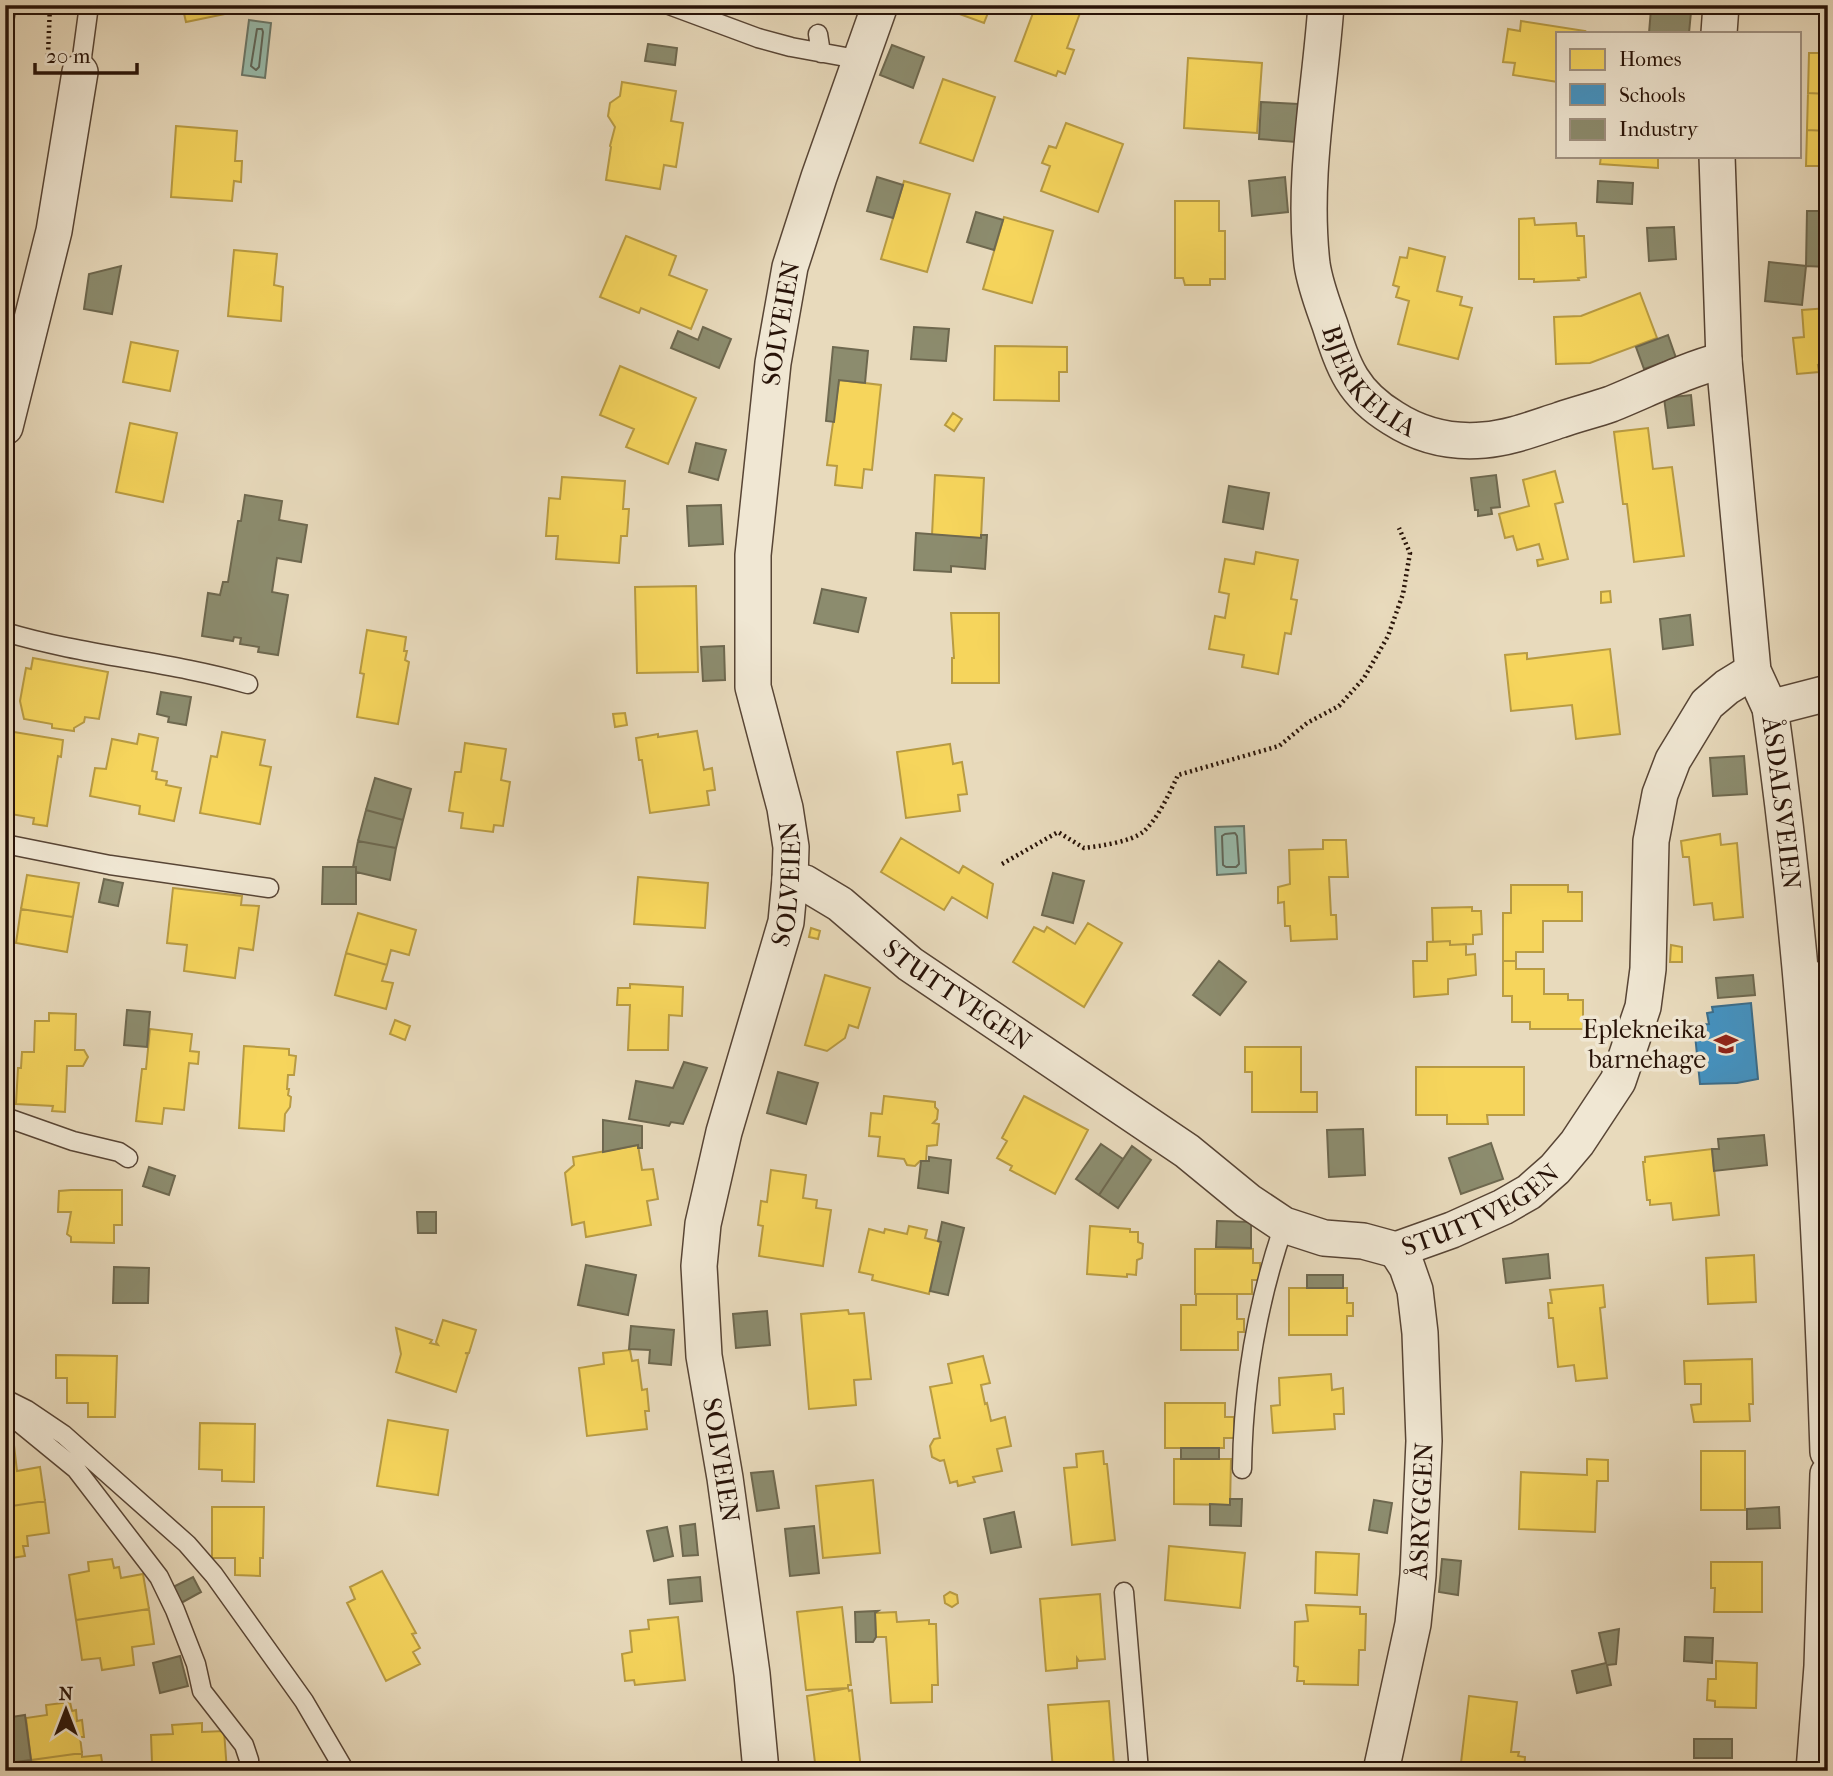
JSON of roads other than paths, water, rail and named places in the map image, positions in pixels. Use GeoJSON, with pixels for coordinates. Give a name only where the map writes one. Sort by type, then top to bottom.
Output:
{"type":"FeatureCollection","features":[{"type":"Feature","properties":{"kind":"street","name":"SOLVEIEN"},"geometry":{"type":"LineString","coordinates":[[761,1771],[725,1478],[704,1356],[699,1265],[702,1224],[724,1132],[786,922],[790,879],[791,847],[785,808],[753,687],[753,555],[773,363],[790,267],[880,5]]}},
{"type":"Feature","properties":{"kind":"street","name":"BJERKELIA"},"geometry":{"type":"LineString","coordinates":[[1326,5],[1310,163],[1312,264],[1339,354],[1358,391],[1410,429],[1437,438],[1485,440],[1522,433],[1606,406],[1696,367],[1724,360]]}},
{"type":"Feature","properties":{"kind":"street"},"geometry":{"type":"LineString","coordinates":[[1719,32],[1721,5]]}},
{"type":"Feature","properties":{"kind":"street"},"geometry":{"type":"LineString","coordinates":[[5,427],[54,231],[80,72]]}},
{"type":"Feature","properties":{"kind":"street","name":"ÅSDALSVEIEN"},"geometry":{"type":"LineString","coordinates":[[1717,158],[1724,360],[1753,671],[1770,708],[1814,972],[1813,1115],[1828,1452]]}},
{"type":"Feature","properties":{"kind":"street","name":"STUTTVEGEN"},"geometry":{"type":"LineString","coordinates":[[790,879],[805,883],[840,904],[910,964],[1188,1150],[1248,1201],[1284,1225],[1324,1238],[1363,1241],[1396,1250],[1452,1230],[1529,1192],[1570,1152],[1618,1081],[1643,1007],[1648,969],[1651,841],[1660,794],[1673,760],[1707,704],[1727,687],[1753,671]]}},
{"type":"Feature","properties":{"kind":"street"},"geometry":{"type":"LineString","coordinates":[[1770,708],[1828,694]]}},
{"type":"Feature","properties":{"kind":"street","name":"ÅSRYGGEN"},"geometry":{"type":"LineString","coordinates":[[1381,1771],[1413,1623],[1424,1441],[1420,1333],[1415,1290],[1407,1267],[1396,1250]]}},
{"type":"Feature","properties":{"kind":"street"},"geometry":{"type":"LineString","coordinates":[[1814,1771],[1822,1666],[1828,1474]]}},
{"type":"Feature","properties":{"kind":"lane"},"geometry":{"type":"LineString","coordinates":[[80,72],[89,5]]}},
{"type":"Feature","properties":{"kind":"lane"},"geometry":{"type":"LineString","coordinates":[[669,5],[758,38],[862,60]]}},
{"type":"Feature","properties":{"kind":"lane"},"geometry":{"type":"LineString","coordinates":[[818,34],[821,53]]}},
{"type":"Feature","properties":{"kind":"lane"},"geometry":{"type":"LineString","coordinates":[[5,632],[110,656],[206,672],[248,684]]}},
{"type":"Feature","properties":{"kind":"lane"},"geometry":{"type":"LineString","coordinates":[[5,844],[110,865],[270,888]]}},
{"type":"Feature","properties":{"kind":"lane"},"geometry":{"type":"LineString","coordinates":[[5,1117],[73,1141],[119,1152],[128,1158]]}},
{"type":"Feature","properties":{"kind":"lane"},"geometry":{"type":"LineString","coordinates":[[1242,1469],[1252,1342],[1284,1225]]}},
{"type":"Feature","properties":{"kind":"lane"},"geometry":{"type":"LineString","coordinates":[[5,1399],[64,1435],[187,1544],[214,1575],[304,1701],[345,1771]]}},
{"type":"Feature","properties":{"kind":"lane"},"geometry":{"type":"LineString","coordinates":[[5,1411],[76,1469],[147,1559],[175,1610],[196,1664],[202,1692],[244,1745],[250,1760],[250,1771]]}},
{"type":"Feature","properties":{"kind":"lane"},"geometry":{"type":"LineString","coordinates":[[1124,1592],[1139,1771]]}},
{"type":"Feature","properties":{"kind":"water"},"geometry":{"type":"Polygon","coordinates":[[[249,20],[271,23],[265,78],[242,75],[249,20]]]}},
{"type":"Feature","properties":{"kind":"water"},"geometry":{"type":"Polygon","coordinates":[[[1244,826],[1246,873],[1217,875],[1215,827],[1244,826]]]}},
{"type":"Feature","properties":{"kind":"railway"},"geometry":{"type":"LineString","coordinates":[[5,90],[14,5]]}},
{"type":"Feature","properties":{"kind":"place","name":"Eplekneika barnehage"},"geometry":{"type":"Point","coordinates":[1726,1044]}}]}
